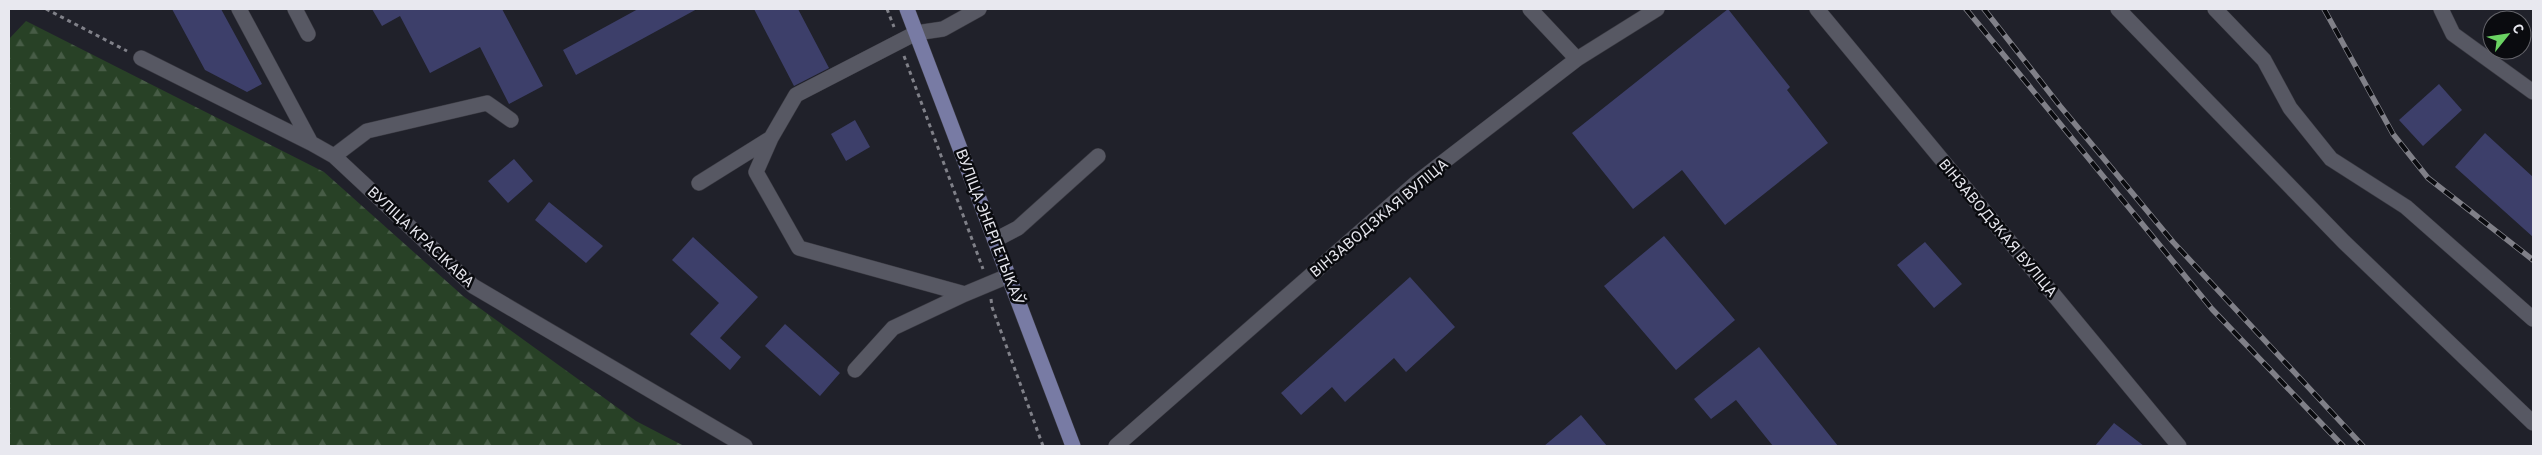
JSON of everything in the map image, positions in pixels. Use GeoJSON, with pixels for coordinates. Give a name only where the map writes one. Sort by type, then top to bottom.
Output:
{"type":"FeatureCollection","features":[{"type":"Feature","properties":{"kind":"main road","name":"ВУЛІЦА ЭНЕРГЕТЫКАЎ"},"geometry":{"type":"LineString","coordinates":[[906,9],[1073,446]]}},
{"type":"Feature","properties":{"kind":"street"},"geometry":{"type":"LineString","coordinates":[[239,9],[311,143]]}},
{"type":"Feature","properties":{"kind":"street"},"geometry":{"type":"LineString","coordinates":[[295,9],[308,34]]}},
{"type":"Feature","properties":{"kind":"street"},"geometry":{"type":"LineString","coordinates":[[965,294],[799,248],[756,172],[796,95],[916,32],[943,29],[979,9]]}},
{"type":"Feature","properties":{"kind":"street"},"geometry":{"type":"LineString","coordinates":[[1530,9],[1577,59]]}},
{"type":"Feature","properties":{"kind":"street","name":"ВІНЗАВОДЗКАЯ ВУЛІЦА"},"geometry":{"type":"LineString","coordinates":[[1116,446],[1416,183],[1577,59],[1657,9]]}},
{"type":"Feature","properties":{"kind":"street","name":"ВІНЗАВОДЗКАЯ ВУЛІЦА"},"geometry":{"type":"LineString","coordinates":[[1817,9],[2179,446]]}},
{"type":"Feature","properties":{"kind":"street"},"geometry":{"type":"LineString","coordinates":[[2118,9],[2344,242],[2533,423]]}},
{"type":"Feature","properties":{"kind":"street"},"geometry":{"type":"LineString","coordinates":[[2215,9],[2264,60],[2290,108],[2331,158],[2406,207],[2533,319]]}},
{"type":"Feature","properties":{"kind":"street"},"geometry":{"type":"LineString","coordinates":[[2441,9],[2453,34],[2533,92]]}},
{"type":"Feature","properties":{"kind":"street","name":"ВУЛІЦА КРАСІКАВА"},"geometry":{"type":"LineString","coordinates":[[141,58],[334,156],[473,286],[745,446]]}},
{"type":"Feature","properties":{"kind":"street"},"geometry":{"type":"LineString","coordinates":[[334,156],[368,131],[487,103],[511,120]]}},
{"type":"Feature","properties":{"kind":"street"},"geometry":{"type":"LineString","coordinates":[[699,182],[772,138]]}},
{"type":"Feature","properties":{"kind":"street"},"geometry":{"type":"LineString","coordinates":[[995,240],[1018,228],[1098,156]]}},
{"type":"Feature","properties":{"kind":"street"},"geometry":{"type":"LineString","coordinates":[[855,370],[893,328],[1008,276]]}},
{"type":"Feature","properties":{"kind":"path"},"geometry":{"type":"LineString","coordinates":[[46,9],[141,58]]}},
{"type":"Feature","properties":{"kind":"path"},"geometry":{"type":"LineString","coordinates":[[887,9],[989,283],[992,307],[1043,446]]}},
{"type":"Feature","properties":{"kind":"green space"},"geometry":{"type":"Polygon","coordinates":[[[26,21],[324,172],[463,296],[636,421],[684,446],[9,446],[9,39],[26,21]]]}},
{"type":"Feature","properties":{"kind":"building"},"geometry":{"type":"Polygon","coordinates":[[[172,9],[221,9],[262,84],[247,92],[205,70],[172,9]]]}},
{"type":"Feature","properties":{"kind":"building"},"geometry":{"type":"Polygon","coordinates":[[[372,9],[502,9],[543,86],[509,104],[480,47],[430,73],[400,16],[382,26],[372,9]]]}},
{"type":"Feature","properties":{"kind":"building"},"geometry":{"type":"Polygon","coordinates":[[[638,9],[697,9],[576,75],[563,50],[638,9]]]}},
{"type":"Feature","properties":{"kind":"building"},"geometry":{"type":"Polygon","coordinates":[[[754,9],[798,9],[829,68],[794,86],[754,9]]]}},
{"type":"Feature","properties":{"kind":"building"},"geometry":{"type":"Polygon","coordinates":[[[1728,9],[1790,87],[1787,90],[1828,143],[1725,225],[1682,170],[1633,209],[1572,133],[1728,9]]]}},
{"type":"Feature","properties":{"kind":"building"},"geometry":{"type":"Polygon","coordinates":[[[2439,84],[2462,110],[2423,146],[2399,120],[2439,84]]]}},
{"type":"Feature","properties":{"kind":"building"},"geometry":{"type":"Polygon","coordinates":[[[855,120],[870,147],[846,161],[831,134],[855,120]]]}},
{"type":"Feature","properties":{"kind":"building"},"geometry":{"type":"Polygon","coordinates":[[[2485,133],[2533,177],[2533,237],[2455,167],[2485,133]]]}},
{"type":"Feature","properties":{"kind":"building"},"geometry":{"type":"Polygon","coordinates":[[[514,159],[533,181],[508,203],[488,181],[514,159]]]}},
{"type":"Feature","properties":{"kind":"building"},"geometry":{"type":"Polygon","coordinates":[[[549,202],[603,246],[586,263],[535,220],[549,202]]]}},
{"type":"Feature","properties":{"kind":"building"},"geometry":{"type":"Polygon","coordinates":[[[1664,236],[1735,320],[1676,370],[1604,286],[1664,236]]]}},
{"type":"Feature","properties":{"kind":"building"},"geometry":{"type":"Polygon","coordinates":[[[693,237],[758,297],[720,338],[741,357],[730,370],[690,334],[719,303],[672,260],[693,237]]]}},
{"type":"Feature","properties":{"kind":"building"},"geometry":{"type":"Polygon","coordinates":[[[1925,242],[1962,284],[1934,308],[1897,265],[1925,242]]]}},
{"type":"Feature","properties":{"kind":"building"},"geometry":{"type":"Polygon","coordinates":[[[1410,277],[1455,327],[1406,372],[1394,358],[1345,402],[1332,387],[1301,415],[1281,393],[1410,277]]]}},
{"type":"Feature","properties":{"kind":"building"},"geometry":{"type":"Polygon","coordinates":[[[785,324],[840,373],[820,396],[765,346],[785,324]]]}},
{"type":"Feature","properties":{"kind":"building"},"geometry":{"type":"Polygon","coordinates":[[[1759,347],[1838,446],[1773,446],[1736,400],[1711,419],[1694,399],[1759,347]]]}},
{"type":"Feature","properties":{"kind":"building"},"geometry":{"type":"Polygon","coordinates":[[[1581,415],[1607,446],[1544,446],[1581,415]]]}},
{"type":"Feature","properties":{"kind":"building"},"geometry":{"type":"Polygon","coordinates":[[[2114,423],[2144,446],[2095,446],[2114,423]]]}},
{"type":"Feature","properties":{"kind":"railway"},"geometry":{"type":"LineString","coordinates":[[1966,9],[2212,309],[2343,446]]}},
{"type":"Feature","properties":{"kind":"railway"},"geometry":{"type":"LineString","coordinates":[[1984,9],[2060,106],[2173,242],[2363,446]]}},
{"type":"Feature","properties":{"kind":"railway"},"geometry":{"type":"LineString","coordinates":[[2324,9],[2393,134],[2428,178],[2533,260]]}}]}
